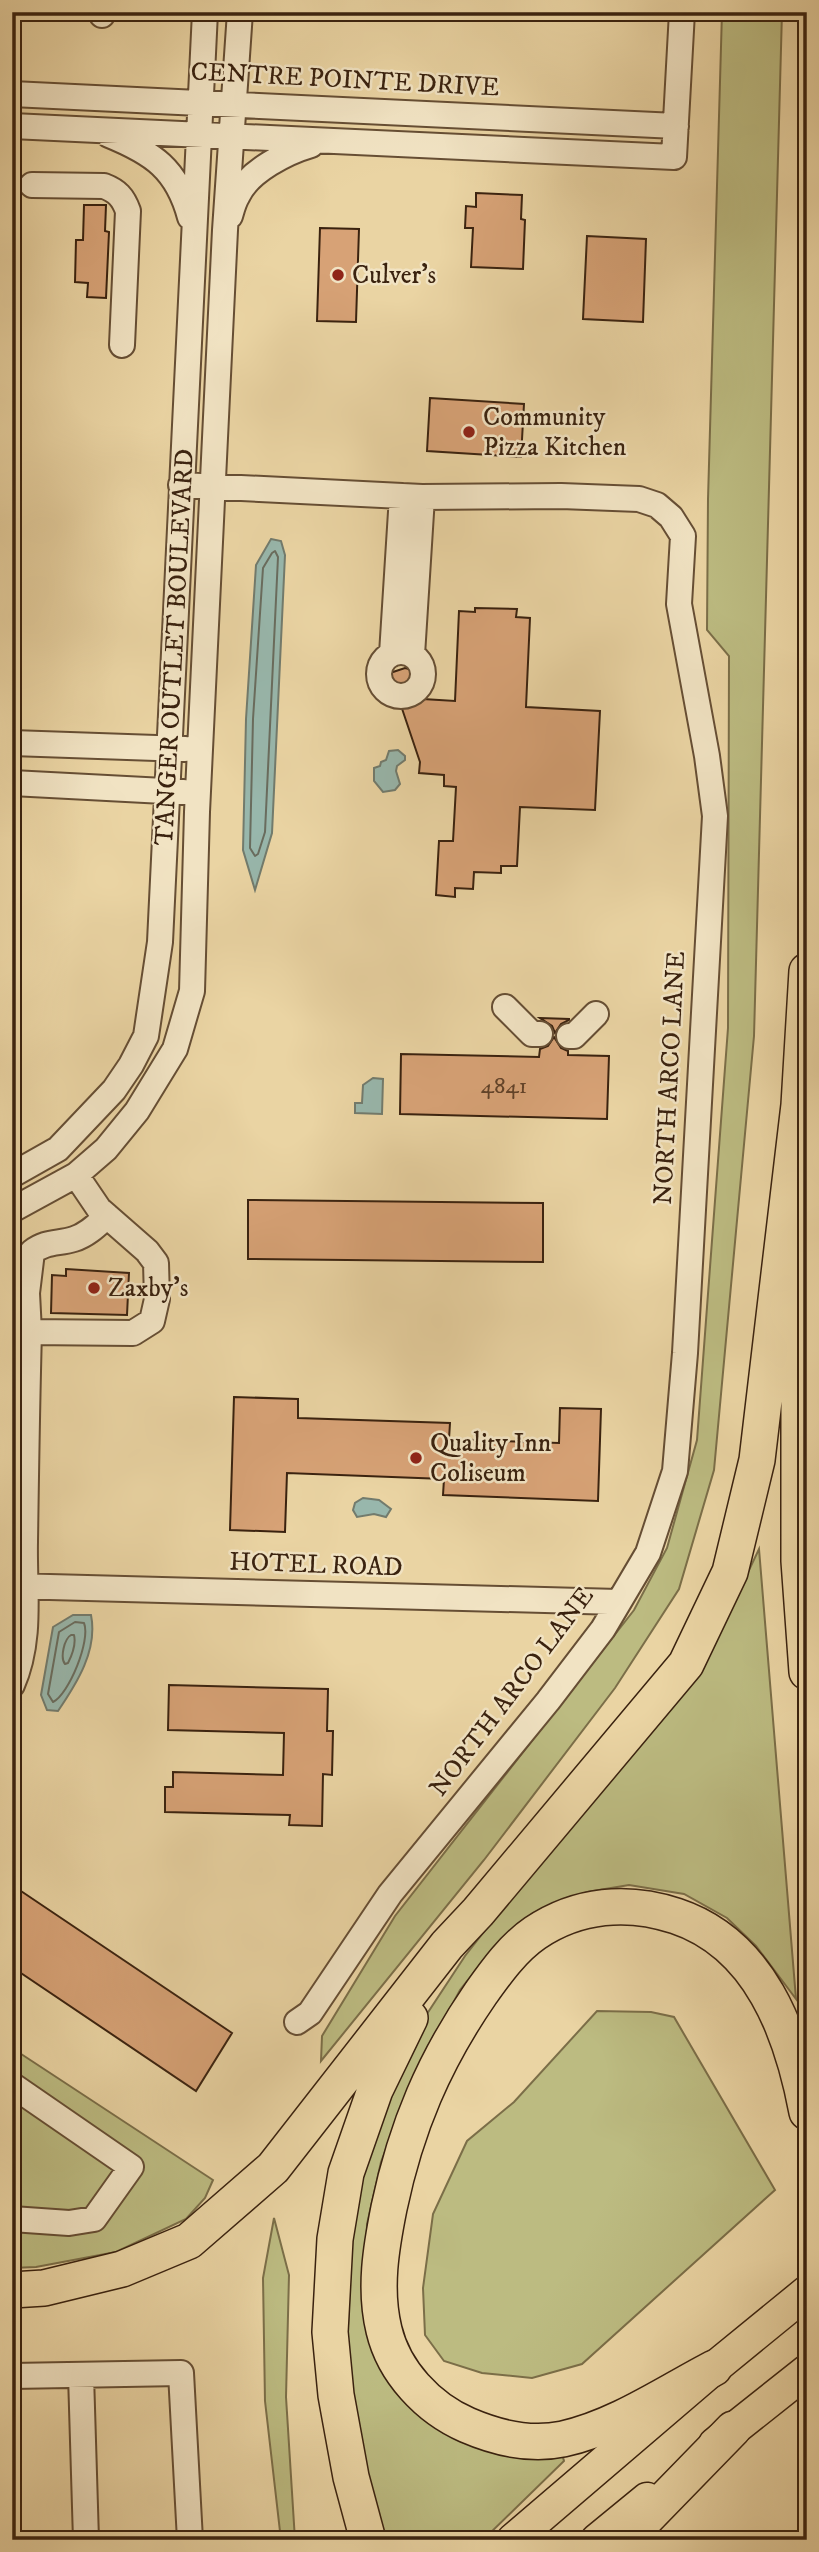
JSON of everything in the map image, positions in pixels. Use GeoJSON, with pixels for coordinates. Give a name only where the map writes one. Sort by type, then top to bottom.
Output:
{"type":"FeatureCollection","features":[{"type":"Feature","properties":{"kind":"highway"},"geometry":{"type":"LineString","coordinates":[[12,2290],[44,2288],[122,2269],[189,2241],[273,2168],[447,1945],[478,1912],[686,1664],[730,1572],[757,1460],[799,1105],[807,971]]}},
{"type":"Feature","properties":{"kind":"highway"},"geometry":{"type":"LineString","coordinates":[[799,1105],[799,1561],[807,1672]]}},
{"type":"Feature","properties":{"kind":"highway"},"geometry":{"type":"LineString","coordinates":[[714,2368],[619,2419],[562,2439],[518,2441],[482,2431],[447,2416],[420,2393],[397,2363],[384,2333],[379,2304],[383,2239],[399,2162],[412,2122],[427,2084],[469,2010],[511,1955],[533,1935],[558,1920],[586,1910],[618,1905],[652,1908],[690,1921],[716,1935],[742,1959],[765,1988],[783,2023],[800,2072],[807,2112]]}},
{"type":"Feature","properties":{"kind":"highway"},"geometry":{"type":"LineString","coordinates":[[368,2540],[351,2477],[337,2395],[330,2332],[335,2239],[346,2174],[374,2090],[410,2018],[478,1912]]}},
{"type":"Feature","properties":{"kind":"highway"},"geometry":{"type":"LineString","coordinates":[[625,2540],[733,2429]]}},
{"type":"Feature","properties":{"kind":"main road"},"geometry":{"type":"LineString","coordinates":[[513,2540],[795,2301]]}},
{"type":"Feature","properties":{"kind":"main road"},"geometry":{"type":"LineString","coordinates":[[597,2540],[799,2377]]}},
{"type":"Feature","properties":{"kind":"street","name":"TANGER OUTLET BOULEVARD"},"geometry":{"type":"LineString","coordinates":[[12,1175],[58,1149],[114,1090],[146,1036],[160,943],[205,12]]}},
{"type":"Feature","properties":{"kind":"street","name":"TANGER OUTLET BOULEVARD"},"geometry":{"type":"LineString","coordinates":[[12,1210],[76,1175],[106,1149],[137,1111],[175,1049],[192,991],[198,793],[225,230],[240,12]]}},
{"type":"Feature","properties":{"kind":"street"},"geometry":{"type":"LineString","coordinates":[[12,126],[674,157],[682,12]]}},
{"type":"Feature","properties":{"kind":"street","name":"CENTRE POINTE DRIVE"},"geometry":{"type":"LineString","coordinates":[[12,94],[676,126]]}},
{"type":"Feature","properties":{"kind":"street"},"geometry":{"type":"LineString","coordinates":[[96,130],[133,145],[163,165],[176,180],[193,228]]}},
{"type":"Feature","properties":{"kind":"street"},"geometry":{"type":"LineString","coordinates":[[225,230],[239,192],[264,167],[287,152],[324,141]]}},
{"type":"Feature","properties":{"kind":"street"},"geometry":{"type":"LineString","coordinates":[[32,185],[104,186],[114,189],[124,199],[128,211],[122,345]]}},
{"type":"Feature","properties":{"kind":"street","name":"NORTH ARCO LANE"},"geometry":{"type":"LineString","coordinates":[[181,485],[412,497],[561,496],[639,499],[657,505],[671,517],[683,536],[679,604],[707,756],[715,816],[676,1471],[648,1553],[603,1629],[548,1701],[390,1894],[310,2013],[297,2022]]}},
{"type":"Feature","properties":{"kind":"street"},"geometry":{"type":"LineString","coordinates":[[402,654],[412,497]]}},
{"type":"Feature","properties":{"kind":"street"},"geometry":{"type":"LineString","coordinates":[[12,743],[200,749]]}},
{"type":"Feature","properties":{"kind":"street"},"geometry":{"type":"LineString","coordinates":[[12,783],[198,793]]}},
{"type":"Feature","properties":{"kind":"street"},"geometry":{"type":"LineString","coordinates":[[505,1007],[532,1034],[540,1034]]}},
{"type":"Feature","properties":{"kind":"street"},"geometry":{"type":"LineString","coordinates":[[569,1036],[574,1036],[596,1014]]}},
{"type":"Feature","properties":{"kind":"street"},"geometry":{"type":"LineString","coordinates":[[20,1332],[133,1333],[152,1321],[157,1299],[156,1263],[99,1209],[76,1175]]}},
{"type":"Feature","properties":{"kind":"street"},"geometry":{"type":"LineString","coordinates":[[12,1685],[22,1664],[26,1639],[18,1587],[20,1332],[32,1252],[42,1244],[74,1239],[90,1231],[107,1216]]}},
{"type":"Feature","properties":{"kind":"street","name":"HOTEL ROAD"},"geometry":{"type":"LineString","coordinates":[[18,1587],[618,1602]]}},
{"type":"Feature","properties":{"kind":"street"},"geometry":{"type":"LineString","coordinates":[[12,2085],[131,2167],[94,2219],[69,2223],[12,2219]]}},
{"type":"Feature","properties":{"kind":"street"},"geometry":{"type":"LineString","coordinates":[[12,2376],[181,2373],[190,2540]]}},
{"type":"Feature","properties":{"kind":"street"},"geometry":{"type":"LineString","coordinates":[[81,2375],[86,2540]]}},
{"type":"Feature","properties":{"kind":"shaded area"},"geometry":{"type":"Polygon","coordinates":[[[722,12],[782,12],[754,1036],[714,1470],[679,1589],[615,1688],[484,1860],[321,2061],[322,2036],[395,1916],[634,1610],[667,1548],[697,1440],[728,1028],[729,656],[707,630],[708,499],[722,12]]]}},
{"type":"Feature","properties":{"kind":"shaded area"},"geometry":{"type":"Polygon","coordinates":[[[759,1549],[796,1999],[756,1946],[727,1918],[684,1894],[629,1885],[587,1892],[533,1913],[494,1947],[460,1990],[414,2076],[381,2162],[367,2224],[366,2274],[387,2374],[436,2428],[486,2449],[561,2450],[564,2461],[483,2540],[384,2540],[345,2389],[353,2220],[381,2101],[421,2023],[465,1956],[723,1625],[759,1549]]]}},
{"type":"Feature","properties":{"kind":"shaded area"},"geometry":{"type":"Polygon","coordinates":[[[597,2011],[651,2012],[674,2017],[775,2190],[582,2364],[532,2378],[482,2373],[444,2361],[425,2335],[423,2288],[433,2214],[467,2141],[514,2102],[597,2011]]]}},
{"type":"Feature","properties":{"kind":"shaded area"},"geometry":{"type":"Polygon","coordinates":[[[12,2048],[213,2180],[205,2198],[186,2219],[116,2252],[36,2267],[12,2268],[12,2048]]]}},
{"type":"Feature","properties":{"kind":"shaded area"},"geometry":{"type":"Polygon","coordinates":[[[274,2218],[289,2275],[286,2397],[295,2540],[281,2540],[265,2401],[263,2278],[274,2218]]]}},
{"type":"Feature","properties":{"kind":"water"},"geometry":{"type":"Polygon","coordinates":[[[271,539],[281,541],[285,555],[272,833],[255,890],[243,850],[246,719],[256,565],[271,539]]]}},
{"type":"Feature","properties":{"kind":"water"},"geometry":{"type":"Polygon","coordinates":[[[398,750],[405,756],[396,771],[400,784],[395,790],[383,792],[374,781],[374,768],[386,760],[389,751],[398,750]]]}},
{"type":"Feature","properties":{"kind":"water"},"geometry":{"type":"Polygon","coordinates":[[[373,1078],[383,1079],[382,1114],[355,1113],[355,1103],[362,1103],[363,1085],[373,1078]]]}},
{"type":"Feature","properties":{"kind":"water"},"geometry":{"type":"Polygon","coordinates":[[[363,1498],[379,1500],[391,1509],[386,1517],[374,1514],[357,1517],[353,1510],[355,1503],[363,1498]]]}},
{"type":"Feature","properties":{"kind":"water"},"geometry":{"type":"Polygon","coordinates":[[[73,1615],[91,1615],[89,1653],[79,1678],[58,1711],[47,1710],[41,1695],[53,1627],[73,1615]]]}},
{"type":"Feature","properties":{"kind":"building"},"geometry":{"type":"Polygon","coordinates":[[[476,193],[522,195],[521,219],[525,220],[523,269],[471,267],[473,228],[465,228],[466,206],[476,207],[476,193]]]}},
{"type":"Feature","properties":{"kind":"building"},"geometry":{"type":"Polygon","coordinates":[[[84,205],[106,205],[105,231],[109,232],[106,298],[87,297],[88,283],[75,282],[76,240],[83,240],[84,205]]]}},
{"type":"Feature","properties":{"kind":"building","name":"Culver's"},"geometry":{"type":"Polygon","coordinates":[[[320,228],[359,229],[356,322],[317,321],[320,228]]]}},
{"type":"Feature","properties":{"kind":"building"},"geometry":{"type":"Polygon","coordinates":[[[587,236],[646,239],[643,322],[583,319],[587,236]]]}},
{"type":"Feature","properties":{"kind":"building"},"geometry":{"type":"Polygon","coordinates":[[[430,398],[524,404],[521,457],[427,451],[430,398]]]}},
{"type":"Feature","properties":{"kind":"building"},"geometry":{"type":"Polygon","coordinates":[[[475,608],[517,609],[516,617],[530,618],[526,707],[600,711],[595,810],[520,807],[517,866],[501,866],[501,873],[474,872],[473,889],[455,888],[455,897],[436,895],[439,841],[453,841],[456,787],[444,786],[444,775],[419,773],[420,762],[390,673],[405,668],[413,670],[423,699],[455,701],[459,611],[475,612],[475,608]]]}},
{"type":"Feature","properties":{"kind":"building"},"geometry":{"type":"Polygon","coordinates":[[[540,1018],[569,1020],[561,1024],[555,1033],[552,1026],[540,1018]]]}},
{"type":"Feature","properties":{"kind":"building"},"geometry":{"type":"Polygon","coordinates":[[[554,1037],[561,1048],[568,1051],[568,1055],[609,1056],[607,1119],[400,1114],[401,1054],[539,1057],[540,1049],[548,1046],[554,1037]]]}},
{"type":"Feature","properties":{"kind":"building"},"geometry":{"type":"Polygon","coordinates":[[[248,1200],[543,1203],[543,1262],[248,1259],[248,1200]]]}},
{"type":"Feature","properties":{"kind":"building"},"geometry":{"type":"Polygon","coordinates":[[[66,1269],[129,1273],[127,1315],[51,1313],[52,1275],[66,1276],[66,1269]]]}},
{"type":"Feature","properties":{"kind":"building","name":"Quality Inn Coliseum"},"geometry":{"type":"Polygon","coordinates":[[[234,1397],[298,1399],[298,1418],[450,1423],[449,1439],[559,1443],[560,1408],[601,1409],[598,1501],[443,1495],[444,1479],[287,1473],[285,1532],[230,1530],[234,1397]]]}},
{"type":"Feature","properties":{"kind":"building"},"geometry":{"type":"Polygon","coordinates":[[[169,1685],[328,1689],[327,1731],[333,1731],[332,1775],[323,1774],[322,1826],[289,1825],[290,1815],[165,1812],[165,1787],[173,1787],[173,1772],[283,1775],[284,1733],[168,1730],[169,1685]]]}},
{"type":"Feature","properties":{"kind":"building"},"geometry":{"type":"Polygon","coordinates":[[[12,1885],[232,2033],[196,2091],[12,1967],[12,1885]]]}},
{"type":"Feature","properties":{"kind":"place","name":"Culver's"},"geometry":{"type":"Point","coordinates":[338,275]}},
{"type":"Feature","properties":{"kind":"place","name":"Community Pizza Kitchen"},"geometry":{"type":"Point","coordinates":[469,432]}},
{"type":"Feature","properties":{"kind":"place","name":"Zaxby's"},"geometry":{"type":"Point","coordinates":[94,1288]}},
{"type":"Feature","properties":{"kind":"place","name":"Quality Inn Coliseum"},"geometry":{"type":"Point","coordinates":[416,1458]}}]}
